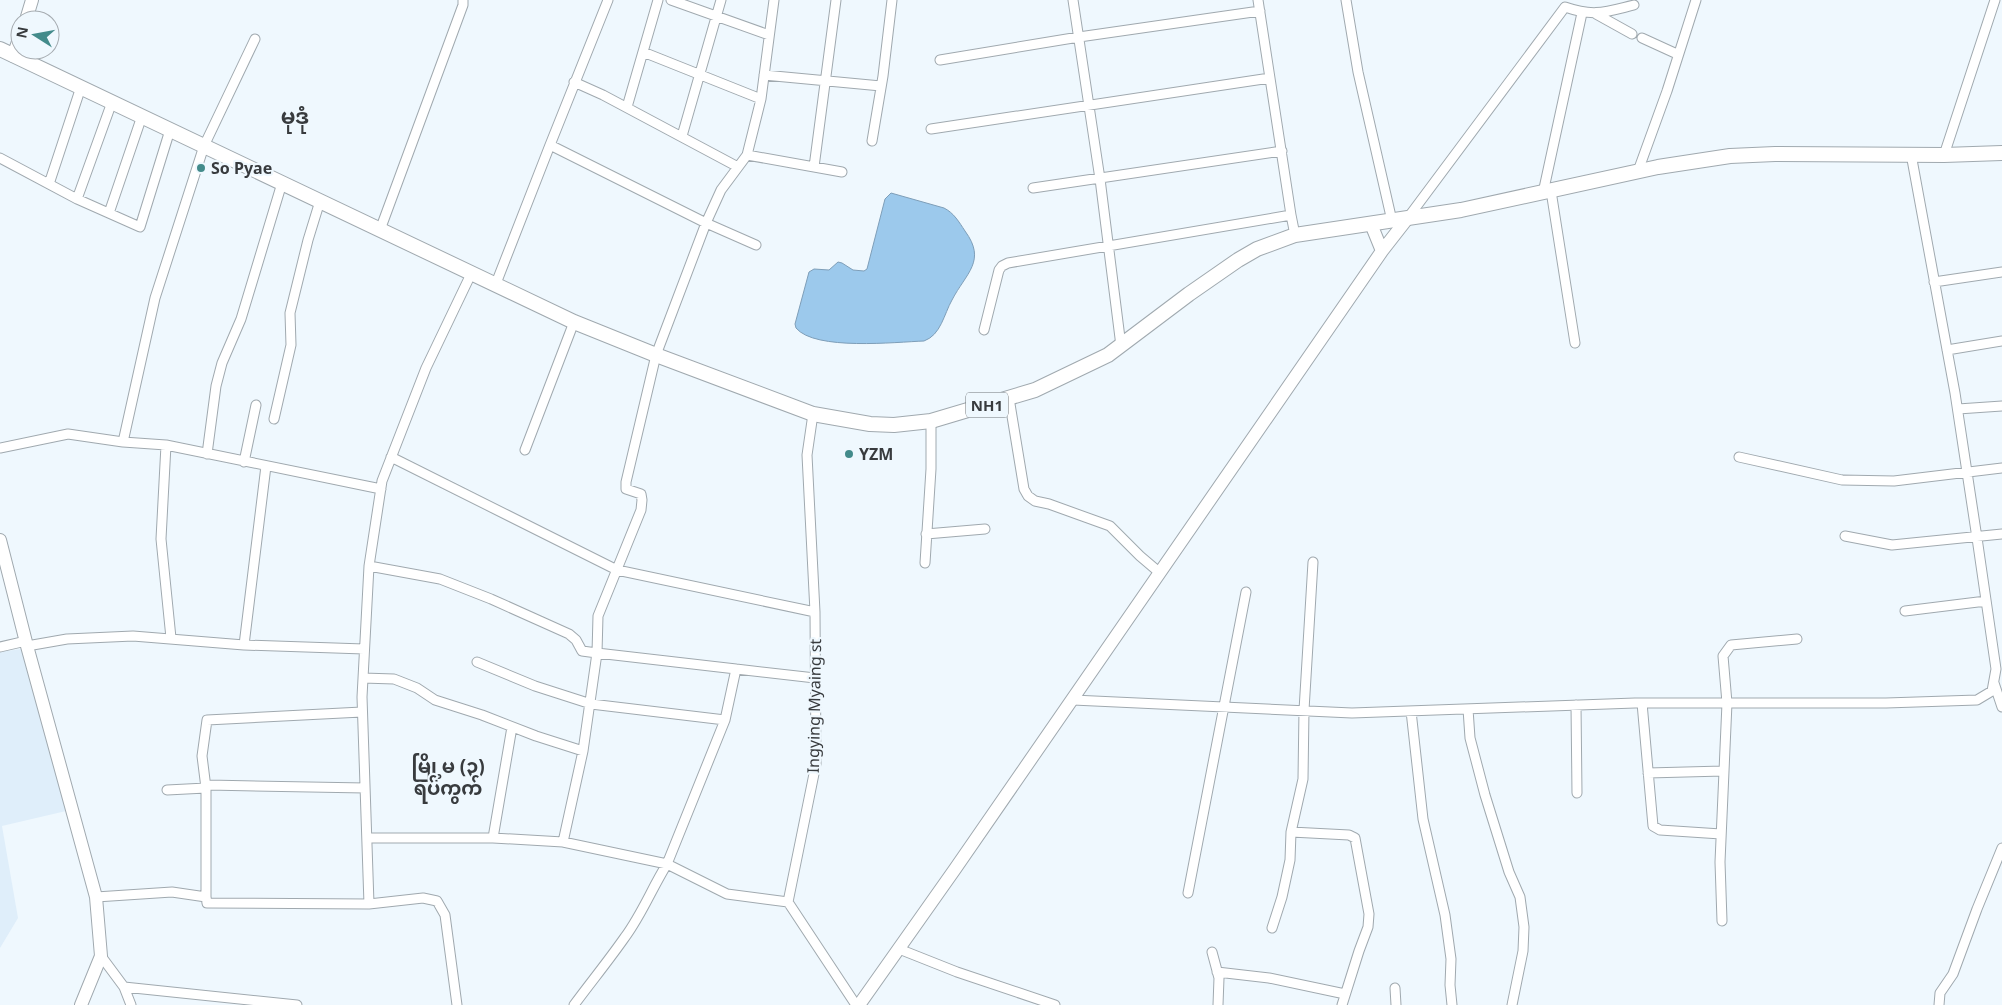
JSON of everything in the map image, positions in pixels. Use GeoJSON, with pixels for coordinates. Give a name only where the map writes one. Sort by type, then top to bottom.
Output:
{"type":"FeatureCollection","features":[{"type":"Feature","properties":{"kind":"highway","name":"NH1"},"geometry":{"type":"LineString","coordinates":[[22,60],[574,322],[813,414],[870,424],[894,425],[931,421],[1043,386],[1108,355],[1188,294],[1238,260],[1257,249],[1295,235],[1461,210],[1694,160],[1775,154],[1944,155],[2002,152]]}},
{"type":"Feature","properties":{"kind":"main road"},"geometry":{"type":"LineString","coordinates":[[858,1005],[1073,700],[1382,251],[1407,219]]}},
{"type":"Feature","properties":{"kind":"main road"},"geometry":{"type":"LineString","coordinates":[[1371,224],[1382,251]]}},
{"type":"Feature","properties":{"kind":"main road"},"geometry":{"type":"LineString","coordinates":[[0,540],[26,644],[96,897],[101,956],[82,1005]]}},
{"type":"Feature","properties":{"kind":"street"},"geometry":{"type":"LineString","coordinates":[[380,230],[460,14],[463,0]]}},
{"type":"Feature","properties":{"kind":"street"},"geometry":{"type":"LineString","coordinates":[[495,286],[608,0]]}},
{"type":"Feature","properties":{"kind":"street"},"geometry":{"type":"LineString","coordinates":[[626,107],[658,0]]}},
{"type":"Feature","properties":{"kind":"street"},"geometry":{"type":"LineString","coordinates":[[671,0],[769,35]]}},
{"type":"Feature","properties":{"kind":"street"},"geometry":{"type":"LineString","coordinates":[[682,136],[721,0]]}},
{"type":"Feature","properties":{"kind":"street"},"geometry":{"type":"LineString","coordinates":[[564,842],[591,704],[597,653],[598,616],[641,510],[641,494],[626,489],[626,482],[656,355],[706,223],[721,190],[747,155],[761,99],[774,0]]}},
{"type":"Feature","properties":{"kind":"street"},"geometry":{"type":"LineString","coordinates":[[814,167],[836,0]]}},
{"type":"Feature","properties":{"kind":"street"},"geometry":{"type":"LineString","coordinates":[[872,141],[892,0]]}},
{"type":"Feature","properties":{"kind":"street"},"geometry":{"type":"LineString","coordinates":[[1073,0],[1100,179],[1121,346]]}},
{"type":"Feature","properties":{"kind":"street"},"geometry":{"type":"LineString","coordinates":[[1258,0],[1295,235]]}},
{"type":"Feature","properties":{"kind":"street"},"geometry":{"type":"LineString","coordinates":[[1346,0],[1358,72],[1392,221]]}},
{"type":"Feature","properties":{"kind":"street"},"geometry":{"type":"LineString","coordinates":[[1638,171],[1696,0]]}},
{"type":"Feature","properties":{"kind":"street"},"geometry":{"type":"LineString","coordinates":[[1944,155],[1995,0]]}},
{"type":"Feature","properties":{"kind":"street"},"geometry":{"type":"LineString","coordinates":[[1407,219],[1562,3],[1582,13],[1596,14],[1634,5]]}},
{"type":"Feature","properties":{"kind":"street"},"geometry":{"type":"LineString","coordinates":[[940,60],[1079,37],[1260,11]]}},
{"type":"Feature","properties":{"kind":"street"},"geometry":{"type":"LineString","coordinates":[[1575,343],[1547,192],[1582,13]]}},
{"type":"Feature","properties":{"kind":"street"},"geometry":{"type":"LineString","coordinates":[[1596,14],[1632,34]]}},
{"type":"Feature","properties":{"kind":"street"},"geometry":{"type":"LineString","coordinates":[[1642,38],[1677,54]]}},
{"type":"Feature","properties":{"kind":"street"},"geometry":{"type":"LineString","coordinates":[[123,442],[155,298],[204,146],[255,39]]}},
{"type":"Feature","properties":{"kind":"street"},"geometry":{"type":"LineString","coordinates":[[643,52],[761,99]]}},
{"type":"Feature","properties":{"kind":"street"},"geometry":{"type":"LineString","coordinates":[[764,75],[881,86]]}},
{"type":"Feature","properties":{"kind":"street"},"geometry":{"type":"LineString","coordinates":[[931,129],[1270,78]]}},
{"type":"Feature","properties":{"kind":"street"},"geometry":{"type":"LineString","coordinates":[[574,82],[682,136],[738,167]]}},
{"type":"Feature","properties":{"kind":"street"},"geometry":{"type":"LineString","coordinates":[[48,184],[81,87]]}},
{"type":"Feature","properties":{"kind":"street"},"geometry":{"type":"LineString","coordinates":[[77,199],[112,102]]}},
{"type":"Feature","properties":{"kind":"street"},"geometry":{"type":"LineString","coordinates":[[109,213],[142,116]]}},
{"type":"Feature","properties":{"kind":"street"},"geometry":{"type":"LineString","coordinates":[[0,158],[77,199],[140,227],[170,130]]}},
{"type":"Feature","properties":{"kind":"street"},"geometry":{"type":"LineString","coordinates":[[550,145],[706,223],[756,245]]}},
{"type":"Feature","properties":{"kind":"street"},"geometry":{"type":"LineString","coordinates":[[1033,188],[1282,151]]}},
{"type":"Feature","properties":{"kind":"street"},"geometry":{"type":"LineString","coordinates":[[1073,700],[1352,713],[1642,703],[1886,703],[1977,700],[1992,691],[1996,669],[1958,408],[1911,154]]}},
{"type":"Feature","properties":{"kind":"street"},"geometry":{"type":"LineString","coordinates":[[747,155],[842,172]]}},
{"type":"Feature","properties":{"kind":"street"},"geometry":{"type":"LineString","coordinates":[[206,454],[216,386],[222,363],[241,319],[282,183]]}},
{"type":"Feature","properties":{"kind":"street"},"geometry":{"type":"LineString","coordinates":[[274,419],[292,345],[289,323],[290,313],[308,240],[320,201]]}},
{"type":"Feature","properties":{"kind":"street"},"geometry":{"type":"LineString","coordinates":[[984,330],[997,276],[1002,266],[1008,263],[1292,215]]}},
{"type":"Feature","properties":{"kind":"street"},"geometry":{"type":"LineString","coordinates":[[1934,282],[2002,272]]}},
{"type":"Feature","properties":{"kind":"street"},"geometry":{"type":"LineString","coordinates":[[369,904],[362,712],[368,566],[381,489],[391,458],[426,368],[470,274]]}},
{"type":"Feature","properties":{"kind":"street"},"geometry":{"type":"LineString","coordinates":[[525,450],[574,322]]}},
{"type":"Feature","properties":{"kind":"street"},"geometry":{"type":"LineString","coordinates":[[1947,350],[2002,341]]}},
{"type":"Feature","properties":{"kind":"street"},"geometry":{"type":"LineString","coordinates":[[1009,398],[1024,489],[1028,496],[1035,501],[1057,506],[1110,526],[1160,573]]}},
{"type":"Feature","properties":{"kind":"street"},"geometry":{"type":"LineString","coordinates":[[244,462],[256,405]]}},
{"type":"Feature","properties":{"kind":"street"},"geometry":{"type":"LineString","coordinates":[[1958,408],[2002,406]]}},
{"type":"Feature","properties":{"kind":"street","name":"Ingying Myaing st"},"geometry":{"type":"LineString","coordinates":[[788,902],[793,885],[816,764],[815,612],[807,455],[813,414]]}},
{"type":"Feature","properties":{"kind":"street"},"geometry":{"type":"LineString","coordinates":[[925,563],[931,469],[931,421]]}},
{"type":"Feature","properties":{"kind":"street"},"geometry":{"type":"LineString","coordinates":[[0,448],[68,434],[166,446],[381,489]]}},
{"type":"Feature","properties":{"kind":"street"},"geometry":{"type":"LineString","coordinates":[[166,446],[161,539],[171,638]]}},
{"type":"Feature","properties":{"kind":"street"},"geometry":{"type":"LineString","coordinates":[[1739,457],[1842,480],[1894,481],[2002,468]]}},
{"type":"Feature","properties":{"kind":"street"},"geometry":{"type":"LineString","coordinates":[[391,458],[617,570],[815,612]]}},
{"type":"Feature","properties":{"kind":"street"},"geometry":{"type":"LineString","coordinates":[[244,645],[266,466]]}},
{"type":"Feature","properties":{"kind":"street"},"geometry":{"type":"LineString","coordinates":[[926,534],[984,529]]}},
{"type":"Feature","properties":{"kind":"street"},"geometry":{"type":"LineString","coordinates":[[1845,536],[1892,545],[2002,534]]}},
{"type":"Feature","properties":{"kind":"street"},"geometry":{"type":"LineString","coordinates":[[1272,928],[1282,897],[1288,869],[1290,832],[1303,780],[1304,710],[1313,562]]}},
{"type":"Feature","properties":{"kind":"street"},"geometry":{"type":"LineString","coordinates":[[368,566],[440,579],[467,589],[569,634],[576,640],[582,651],[815,678]]}},
{"type":"Feature","properties":{"kind":"street"},"geometry":{"type":"LineString","coordinates":[[1188,893],[1246,592]]}},
{"type":"Feature","properties":{"kind":"street"},"geometry":{"type":"LineString","coordinates":[[1905,611],[1986,601]]}},
{"type":"Feature","properties":{"kind":"street"},"geometry":{"type":"LineString","coordinates":[[0,647],[76,639],[133,636],[244,645],[364,649]]}},
{"type":"Feature","properties":{"kind":"street"},"geometry":{"type":"LineString","coordinates":[[1722,922],[1720,862],[1727,703],[1722,656],[1732,645],[1797,639]]}},
{"type":"Feature","properties":{"kind":"street"},"geometry":{"type":"LineString","coordinates":[[477,662],[535,686],[591,704],[725,720]]}},
{"type":"Feature","properties":{"kind":"street"},"geometry":{"type":"LineString","coordinates":[[574,1005],[625,937],[643,909],[654,884],[667,864],[725,720],[736,669]]}},
{"type":"Feature","properties":{"kind":"street"},"geometry":{"type":"LineString","coordinates":[[363,678],[394,679],[417,688],[436,700],[583,751]]}},
{"type":"Feature","properties":{"kind":"street"},"geometry":{"type":"LineString","coordinates":[[1994,680],[2002,707]]}},
{"type":"Feature","properties":{"kind":"street"},"geometry":{"type":"LineString","coordinates":[[1642,703],[1653,826],[1660,830],[1721,834]]}},
{"type":"Feature","properties":{"kind":"street"},"geometry":{"type":"LineString","coordinates":[[1576,705],[1577,793]]}},
{"type":"Feature","properties":{"kind":"street"},"geometry":{"type":"LineString","coordinates":[[1468,709],[1470,738],[1485,795],[1509,872],[1520,897],[1524,927],[1523,951],[1512,1005]]}},
{"type":"Feature","properties":{"kind":"street"},"geometry":{"type":"LineString","coordinates":[[1411,711],[1423,818],[1446,915],[1451,959],[1450,984],[1452,1005]]}},
{"type":"Feature","properties":{"kind":"street"},"geometry":{"type":"LineString","coordinates":[[362,712],[207,720],[202,756],[206,788],[207,903],[369,904],[423,898],[437,901],[445,915],[457,1005]]}},
{"type":"Feature","properties":{"kind":"street"},"geometry":{"type":"LineString","coordinates":[[493,838],[512,726]]}},
{"type":"Feature","properties":{"kind":"street"},"geometry":{"type":"LineString","coordinates":[[1648,773],[1723,771]]}},
{"type":"Feature","properties":{"kind":"street"},"geometry":{"type":"LineString","coordinates":[[167,790],[206,788],[208,785],[365,788]]}},
{"type":"Feature","properties":{"kind":"street"},"geometry":{"type":"LineString","coordinates":[[1290,832],[1349,835],[1355,838],[1369,914],[1368,927],[1342,1005]]}},
{"type":"Feature","properties":{"kind":"street"},"geometry":{"type":"LineString","coordinates":[[367,838],[493,838],[564,842],[667,864],[726,894],[788,902],[858,1005]]}},
{"type":"Feature","properties":{"kind":"street"},"geometry":{"type":"LineString","coordinates":[[1939,1005],[1940,993],[1953,974],[2002,848]]}},
{"type":"Feature","properties":{"kind":"street"},"geometry":{"type":"LineString","coordinates":[[96,897],[172,892],[206,897]]}},
{"type":"Feature","properties":{"kind":"street"},"geometry":{"type":"LineString","coordinates":[[899,949],[957,972],[1055,1005]]}},
{"type":"Feature","properties":{"kind":"street"},"geometry":{"type":"LineString","coordinates":[[1212,952],[1219,978],[1218,1005]]}},
{"type":"Feature","properties":{"kind":"street"},"geometry":{"type":"LineString","coordinates":[[101,956],[124,987],[131,1005]]}},
{"type":"Feature","properties":{"kind":"street"},"geometry":{"type":"LineString","coordinates":[[1218,972],[1269,978],[1346,994]]}},
{"type":"Feature","properties":{"kind":"street"},"geometry":{"type":"LineString","coordinates":[[124,987],[297,1005]]}},
{"type":"Feature","properties":{"kind":"street"},"geometry":{"type":"LineString","coordinates":[[1395,988],[1396,1005]]}},
{"type":"Feature","properties":{"kind":"shaded area"},"geometry":{"type":"Polygon","coordinates":[[[21,649],[66,811],[2,826],[18,918],[0,948],[0,652],[21,649]]]}},
{"type":"Feature","properties":{"kind":"water"},"geometry":{"type":"Polygon","coordinates":[[[891,193],[948,210],[971,241],[974,251],[972,267],[952,300],[941,324],[930,338],[924,341],[857,344],[820,340],[806,335],[796,328],[795,324],[809,272],[814,269],[829,270],[838,262],[853,270],[864,271],[867,269],[885,199],[891,193]]]}},
{"type":"Feature","properties":{"kind":"place","name":"So Pyae"},"geometry":{"type":"Point","coordinates":[201,168]}},
{"type":"Feature","properties":{"kind":"place","name":"YZM"},"geometry":{"type":"Point","coordinates":[849,454]}},
{"type":"Feature","properties":{"kind":"district","name":"မုဒုံ"},"geometry":{"type":"Point","coordinates":[295,116]}},
{"type":"Feature","properties":{"kind":"district","name":"မြို့မ (၃) ရပ်ကွက်"},"geometry":{"type":"Point","coordinates":[448,777]}}]}
